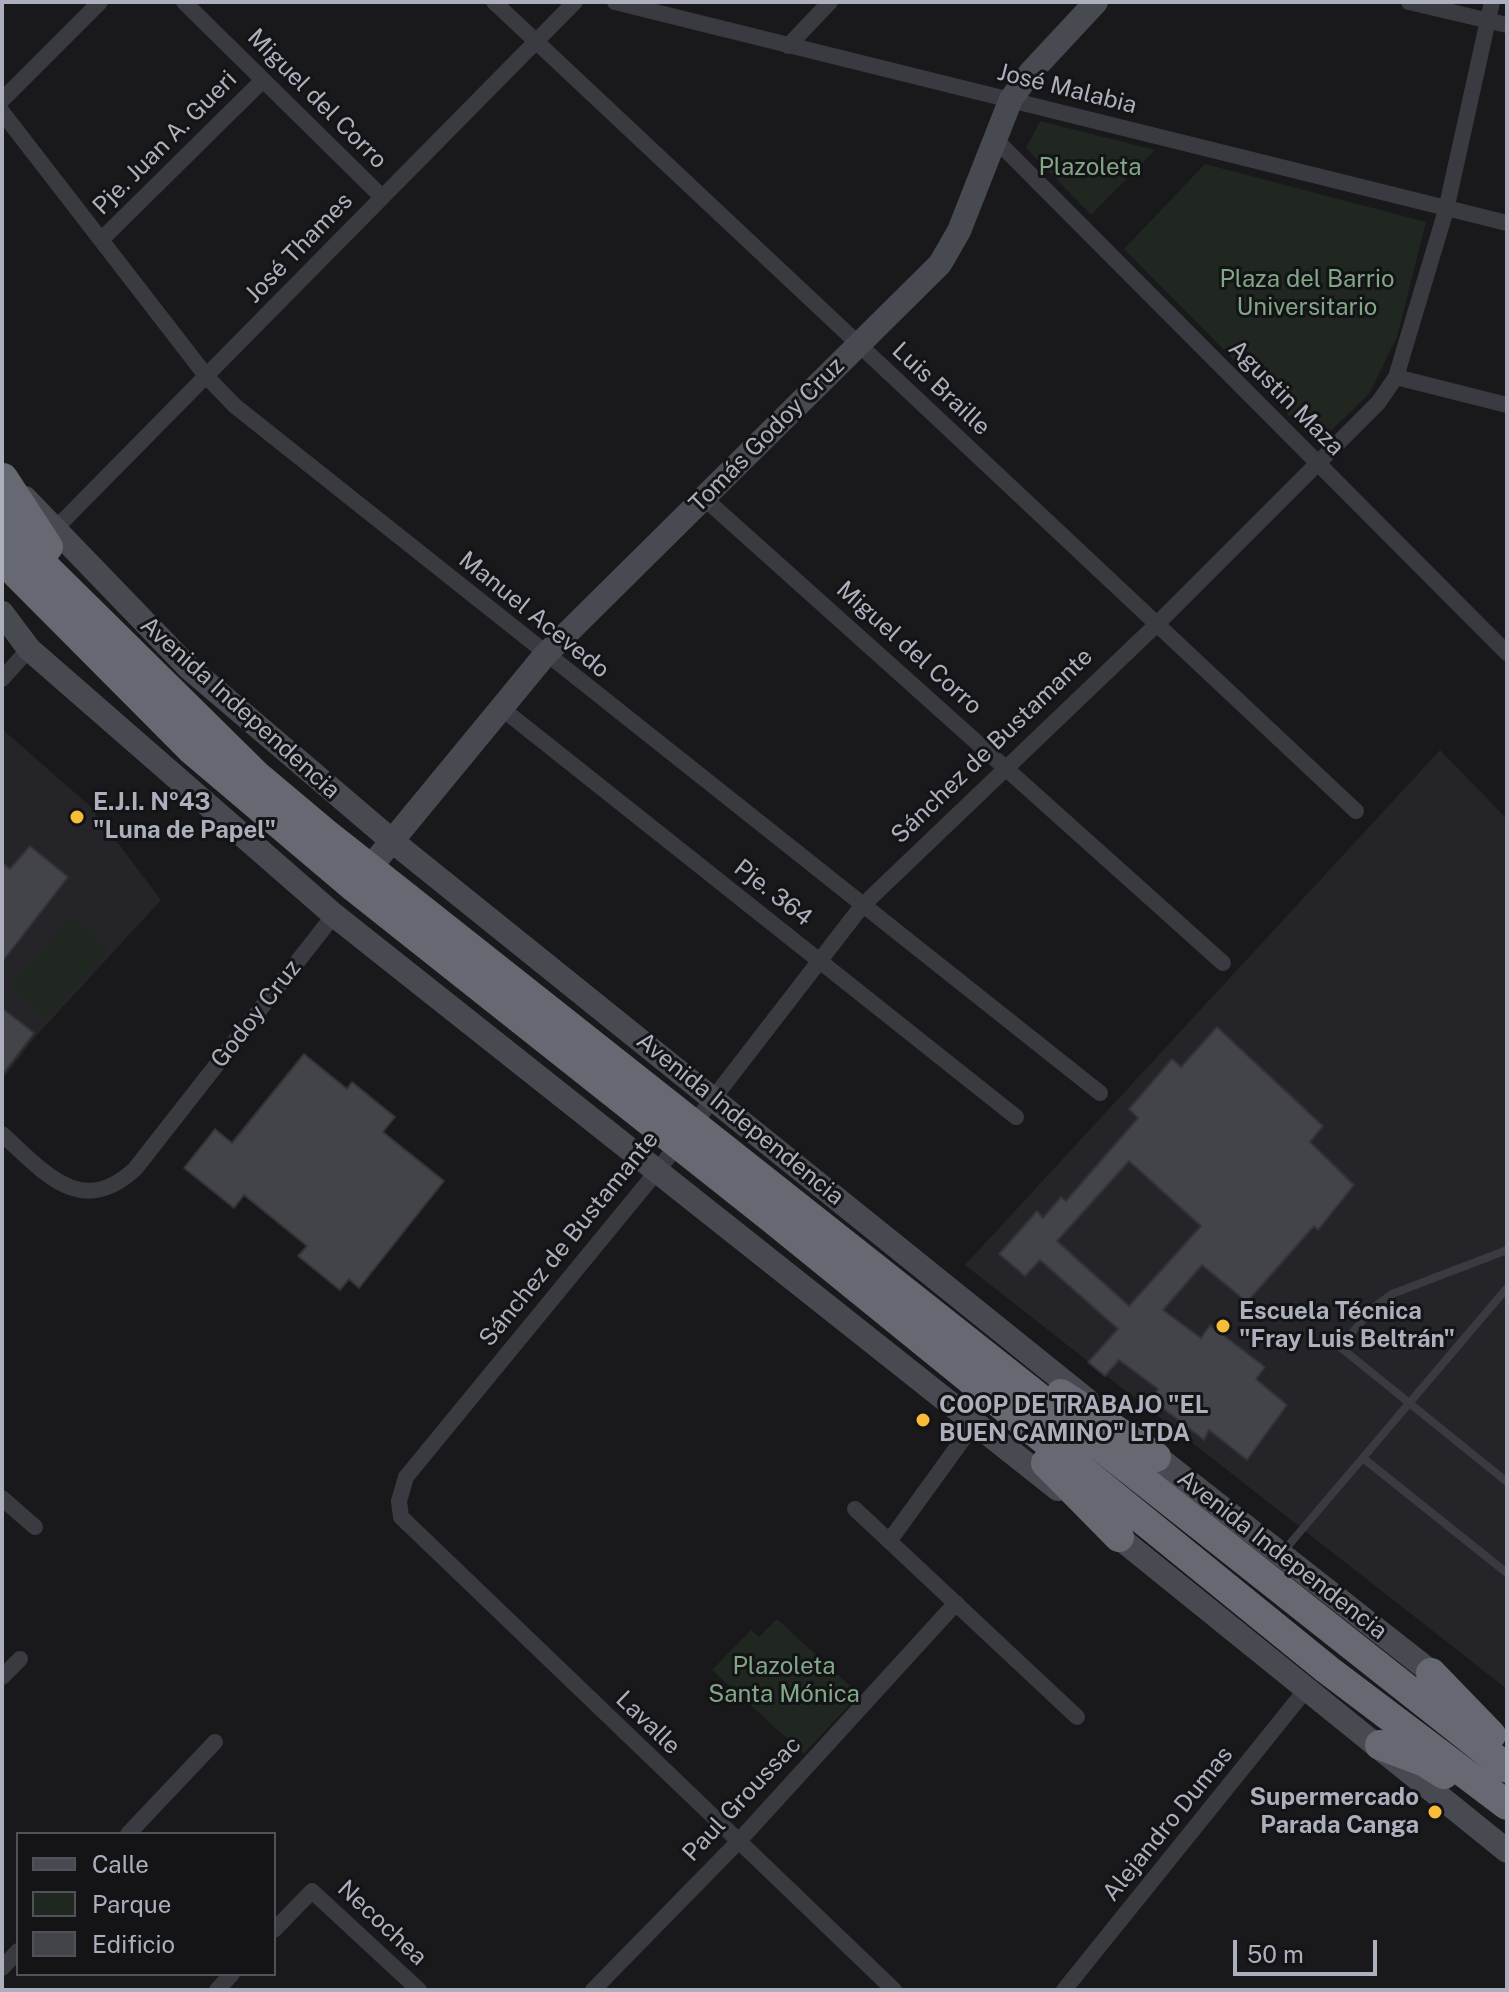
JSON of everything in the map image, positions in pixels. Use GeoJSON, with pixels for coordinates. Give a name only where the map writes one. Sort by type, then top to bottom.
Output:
{"type":"FeatureCollection","features":[{"type":"Feature","properties":{"kind":"highway"},"geometry":{"type":"LineString","coordinates":[[3,477],[45,544],[145,667]]}},
{"type":"Feature","properties":{"kind":"highway","name":"Avenida Independencia"},"geometry":{"type":"LineString","coordinates":[[2,518],[34,556],[145,667],[362,877]]}},
{"type":"Feature","properties":{"kind":"highway","name":"Avenida Independencia"},"geometry":{"type":"LineString","coordinates":[[2,559],[191,749],[362,877],[882,1292],[1507,1768]]}},
{"type":"Feature","properties":{"kind":"highway"},"geometry":{"type":"LineString","coordinates":[[2,589],[70,652],[191,749]]}},
{"type":"Feature","properties":{"kind":"highway"},"geometry":{"type":"LineString","coordinates":[[882,1292],[1156,1457]]}},
{"type":"Feature","properties":{"kind":"highway"},"geometry":{"type":"LineString","coordinates":[[882,1292],[940,1372],[1039,1457],[1119,1537]]}},
{"type":"Feature","properties":{"kind":"highway","name":"Avenida Independencia"},"geometry":{"type":"LineString","coordinates":[[882,1292],[1328,1670],[1507,1805]]}},
{"type":"Feature","properties":{"kind":"highway"},"geometry":{"type":"LineString","coordinates":[[1431,1673],[1507,1751]]}},
{"type":"Feature","properties":{"kind":"highway"},"geometry":{"type":"LineString","coordinates":[[1380,1745],[1425,1762],[1507,1813]]}},
{"type":"Feature","properties":{"kind":"main road","name":"Tomás Godoy Cruz"},"geometry":{"type":"LineString","coordinates":[[391,840],[545,655],[940,264],[959,231],[1011,99],[1030,73],[1096,2]]}},
{"type":"Feature","properties":{"kind":"main road","name":"Avenida Independencia"},"geometry":{"type":"LineString","coordinates":[[3,477],[57,527],[188,667],[391,840],[1156,1457],[1507,1731]]}},
{"type":"Feature","properties":{"kind":"main road"},"geometry":{"type":"LineString","coordinates":[[2,613],[29,649],[334,915],[1308,1687],[1507,1851]]}},
{"type":"Feature","properties":{"kind":"main road","name":"Godoy Cruz"},"geometry":{"type":"LineString","coordinates":[[334,915],[391,840]]}},
{"type":"Feature","properties":{"kind":"street"},"geometry":{"type":"LineString","coordinates":[[2,100],[100,2]]}},
{"type":"Feature","properties":{"kind":"street","name":"Miguel del Corro"},"geometry":{"type":"LineString","coordinates":[[184,2],[382,197]]}},
{"type":"Feature","properties":{"kind":"street","name":"Luis Braille"},"geometry":{"type":"LineString","coordinates":[[494,2],[1356,811]]}},
{"type":"Feature","properties":{"kind":"street","name":"José Thames"},"geometry":{"type":"LineString","coordinates":[[57,527],[575,2]]}},
{"type":"Feature","properties":{"kind":"street","name":"José Malabia"},"geometry":{"type":"LineString","coordinates":[[615,2],[1507,223]]}},
{"type":"Feature","properties":{"kind":"street"},"geometry":{"type":"LineString","coordinates":[[788,46],[830,2]]}},
{"type":"Feature","properties":{"kind":"street"},"geometry":{"type":"LineString","coordinates":[[1409,2],[1507,25]]}},
{"type":"Feature","properties":{"kind":"street","name":"Sánchez de Bustamante"},"geometry":{"type":"LineString","coordinates":[[406,1477],[658,1170],[817,959],[862,906],[1005,766],[1156,625],[1378,403],[1396,377],[1446,210],[1492,2]]}},
{"type":"Feature","properties":{"kind":"street","name":"Pje. Juan A. Gueri"},"geometry":{"type":"LineString","coordinates":[[101,240],[263,80]]}},
{"type":"Feature","properties":{"kind":"street","name":"Manuel Acevedo"},"geometry":{"type":"LineString","coordinates":[[2,112],[207,377],[235,406],[1100,1093]]}},
{"type":"Feature","properties":{"kind":"street","name":"Agustin Maza"},"geometry":{"type":"LineString","coordinates":[[997,141],[1507,653]]}},
{"type":"Feature","properties":{"kind":"street"},"geometry":{"type":"LineString","coordinates":[[1396,377],[1507,405]]}},
{"type":"Feature","properties":{"kind":"street","name":"Miguel del Corro"},"geometry":{"type":"LineString","coordinates":[[704,498],[1223,963]]}},
{"type":"Feature","properties":{"kind":"street"},"geometry":{"type":"LineString","coordinates":[[2,679],[29,649]]}},
{"type":"Feature","properties":{"kind":"street","name":"Pje. 364"},"geometry":{"type":"LineString","coordinates":[[500,707],[1016,1117]]}},
{"type":"Feature","properties":{"kind":"street","name":"Godoy Cruz"},"geometry":{"type":"LineString","coordinates":[[2,1134],[49,1175],[73,1190],[95,1192],[118,1185],[135,1169],[334,915]]}},
{"type":"Feature","properties":{"kind":"street"},"geometry":{"type":"LineString","coordinates":[[890,1540],[974,1424]]}},
{"type":"Feature","properties":{"kind":"street","name":"Lavalle"},"geometry":{"type":"LineString","coordinates":[[406,1477],[399,1501],[401,1517],[737,1843],[894,1990]]}},
{"type":"Feature","properties":{"kind":"street"},"geometry":{"type":"LineString","coordinates":[[2,1498],[35,1527]]}},
{"type":"Feature","properties":{"kind":"street"},"geometry":{"type":"LineString","coordinates":[[855,1509],[1077,1717]]}},
{"type":"Feature","properties":{"kind":"street","name":"Paul Groussac"},"geometry":{"type":"LineString","coordinates":[[593,1990],[737,1843],[956,1603]]}},
{"type":"Feature","properties":{"kind":"street"},"geometry":{"type":"LineString","coordinates":[[2,1677],[20,1659]]}},
{"type":"Feature","properties":{"kind":"street","name":"Alejandro Dumas"},"geometry":{"type":"LineString","coordinates":[[1064,1990],[1308,1687]]}},
{"type":"Feature","properties":{"kind":"street"},"geometry":{"type":"LineString","coordinates":[[130,1832],[215,1742]]}},
{"type":"Feature","properties":{"kind":"street","name":"Necochea"},"geometry":{"type":"LineString","coordinates":[[276,1928],[312,1891],[419,1990]]}},
{"type":"Feature","properties":{"kind":"street"},"geometry":{"type":"LineString","coordinates":[[2,1968],[16,1953]]}},
{"type":"Feature","properties":{"kind":"lane"},"geometry":{"type":"LineString","coordinates":[[1507,1250],[1392,1294],[1373,1308],[1340,1347],[1507,1482]]}},
{"type":"Feature","properties":{"kind":"lane"},"geometry":{"type":"LineString","coordinates":[[1282,1553],[1507,1288]]}},
{"type":"Feature","properties":{"kind":"lane"},"geometry":{"type":"LineString","coordinates":[[1363,1458],[1507,1573]]}},
{"type":"Feature","properties":{"kind":"shaded area"},"geometry":{"type":"Polygon","coordinates":[[[2,729],[90,806],[161,900],[36,1036],[2,1080],[2,729]]]}},
{"type":"Feature","properties":{"kind":"shaded area"},"geometry":{"type":"Polygon","coordinates":[[[1440,750],[1507,819],[1507,1689],[965,1265],[1440,750]]]}},
{"type":"Feature","properties":{"kind":"green space","name":"Plazoleta"},"geometry":{"type":"Polygon","coordinates":[[[1040,121],[1155,150],[1091,215],[1026,148],[1040,121]]]}},
{"type":"Feature","properties":{"kind":"green space","name":"Plaza del Barrio Universitario"},"geometry":{"type":"Polygon","coordinates":[[[1205,164],[1426,222],[1397,337],[1369,394],[1317,444],[1124,249],[1205,164]]]}},
{"type":"Feature","properties":{"kind":"green space"},"geometry":{"type":"Polygon","coordinates":[[[72,915],[109,948],[47,1020],[9,986],[72,915]]]}},
{"type":"Feature","properties":{"kind":"green space","name":"Plazoleta Santa Mónica"},"geometry":{"type":"Polygon","coordinates":[[[777,1619],[859,1694],[804,1754],[712,1670],[751,1630],[759,1637],[777,1619]]]}},
{"type":"Feature","properties":{"kind":"building"},"geometry":{"type":"Polygon","coordinates":[[[30,846],[68,877],[2,962],[2,863],[10,869],[30,846]]]}},
{"type":"Feature","properties":{"kind":"building"},"geometry":{"type":"Polygon","coordinates":[[[2,1008],[34,1033],[2,1075],[2,1008]]]}},
{"type":"Feature","properties":{"kind":"building"},"geometry":{"type":"Polygon","coordinates":[[[1217,1027],[1323,1126],[1310,1142],[1354,1185],[1318,1230],[1314,1226],[1247,1302],[1202,1265],[1163,1310],[1201,1338],[1210,1325],[1265,1367],[1256,1379],[1287,1405],[1247,1460],[1209,1430],[1204,1440],[1151,1399],[1158,1389],[1119,1360],[1105,1376],[1088,1362],[1118,1329],[1040,1260],[1025,1276],[999,1254],[1037,1211],[1043,1218],[1061,1197],[1066,1201],[1138,1118],[1129,1109],[1172,1059],[1181,1067],[1217,1027]],[[1129,1161],[1057,1241],[1129,1306],[1201,1226],[1129,1161]]]}},
{"type":"Feature","properties":{"kind":"building"},"geometry":{"type":"Polygon","coordinates":[[[304,1054],[347,1089],[352,1082],[395,1117],[383,1132],[444,1181],[359,1288],[349,1279],[340,1290],[298,1256],[307,1246],[244,1195],[234,1208],[184,1168],[215,1129],[232,1143],[304,1054]]]}},
{"type":"Feature","properties":{"kind":"place","name":"E.J.I. Nº43 \"Luna de Papel\""},"geometry":{"type":"Point","coordinates":[77,817]}},
{"type":"Feature","properties":{"kind":"place","name":"Escuela Técnica \"Fray Luis Beltrán\""},"geometry":{"type":"Point","coordinates":[1223,1326]}},
{"type":"Feature","properties":{"kind":"place","name":"COOP DE TRABAJO \"EL BUEN CAMINO\" LTDA"},"geometry":{"type":"Point","coordinates":[923,1420]}},
{"type":"Feature","properties":{"kind":"place","name":"Supermercado Parada Canga"},"geometry":{"type":"Point","coordinates":[1435,1812]}}]}
